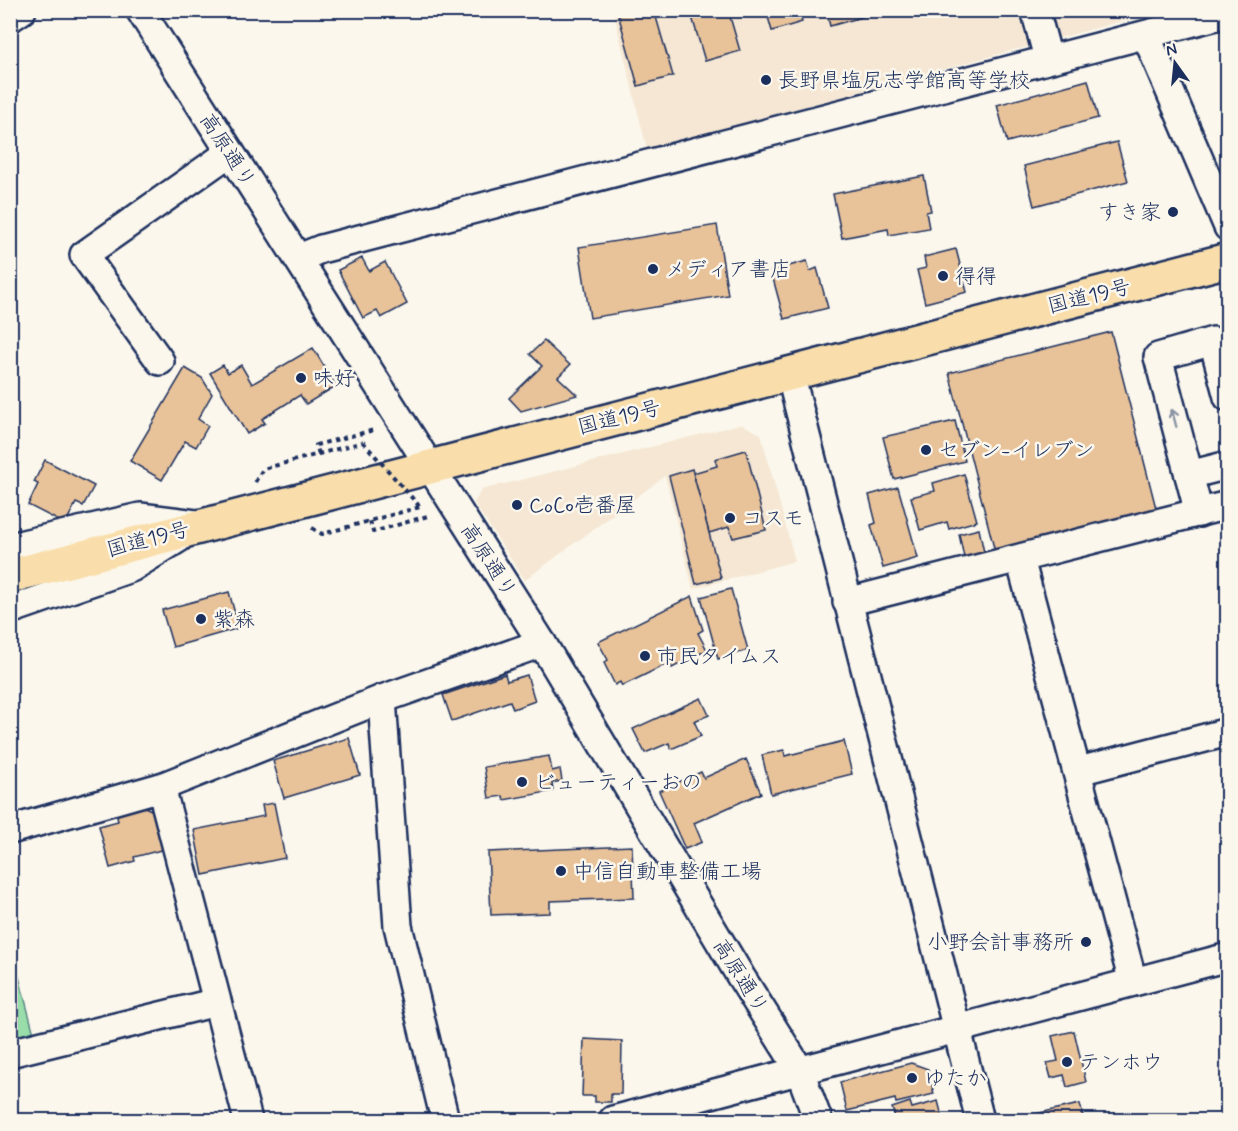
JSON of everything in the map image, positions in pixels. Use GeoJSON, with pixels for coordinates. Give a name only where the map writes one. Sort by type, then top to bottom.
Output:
{"type":"FeatureCollection","features":[{"type":"Feature","properties":{"kind":"highway","name":"国道19号"},"geometry":{"type":"LineString","coordinates":[[10,576],[1227,260]]}},
{"type":"Feature","properties":{"kind":"street"},"geometry":{"type":"LineString","coordinates":[[10,18],[22,10]]}},
{"type":"Feature","properties":{"kind":"street","name":"高原通り"},"geometry":{"type":"LineString","coordinates":[[140,10],[542,644],[741,977],[799,1069],[818,1120]]}},
{"type":"Feature","properties":{"kind":"street"},"geometry":{"type":"LineString","coordinates":[[1035,10],[1048,58]]}},
{"type":"Feature","properties":{"kind":"street"},"geometry":{"type":"LineString","coordinates":[[299,258],[355,239],[1227,13]]}},
{"type":"Feature","properties":{"kind":"street"},"geometry":{"type":"LineString","coordinates":[[1146,35],[1227,227]]}},
{"type":"Feature","properties":{"kind":"street"},"geometry":{"type":"LineString","coordinates":[[160,362],[84,255],[229,153]]}},
{"type":"Feature","properties":{"kind":"street"},"geometry":{"type":"LineString","coordinates":[[1199,513],[1158,357],[1213,341],[1227,397]]}},
{"type":"Feature","properties":{"kind":"street"},"geometry":{"type":"LineString","coordinates":[[790,373],[980,1120]]}},
{"type":"Feature","properties":{"kind":"street"},"geometry":{"type":"LineString","coordinates":[[1189,475],[1227,465]]}},
{"type":"Feature","properties":{"kind":"street"},"geometry":{"type":"LineString","coordinates":[[847,602],[1227,506]]}},
{"type":"Feature","properties":{"kind":"street"},"geometry":{"type":"LineString","coordinates":[[10,547],[140,517],[201,525]]}},
{"type":"Feature","properties":{"kind":"street"},"geometry":{"type":"LineString","coordinates":[[10,610],[131,568],[201,525]]}},
{"type":"Feature","properties":{"kind":"street"},"geometry":{"type":"LineString","coordinates":[[1020,559],[1079,771],[1133,982]]}},
{"type":"Feature","properties":{"kind":"street"},"geometry":{"type":"LineString","coordinates":[[12,824],[161,787],[382,699],[542,644]]}},
{"type":"Feature","properties":{"kind":"street"},"geometry":{"type":"LineString","coordinates":[[382,699],[398,926],[445,1120]]}},
{"type":"Feature","properties":{"kind":"street"},"geometry":{"type":"LineString","coordinates":[[1079,771],[1227,732]]}},
{"type":"Feature","properties":{"kind":"street"},"geometry":{"type":"LineString","coordinates":[[161,787],[248,1120]]}},
{"type":"Feature","properties":{"kind":"street"},"geometry":{"type":"LineString","coordinates":[[613,1120],[1227,957]]}},
{"type":"Feature","properties":{"kind":"street"},"geometry":{"type":"LineString","coordinates":[[10,1053],[217,1002]]}},
{"type":"Feature","properties":{"kind":"path"},"geometry":{"type":"LineString","coordinates":[[319,454],[316,445],[374,430]]}},
{"type":"Feature","properties":{"kind":"path"},"geometry":{"type":"LineString","coordinates":[[254,483],[263,469],[363,442],[420,507],[322,534],[308,526]]}},
{"type":"Feature","properties":{"kind":"path"},"geometry":{"type":"LineString","coordinates":[[370,521],[373,532],[417,519]]}},
{"type":"Feature","properties":{"kind":"shaded area","name":"長野県塩尻志学館高等学校"},"geometry":{"type":"Polygon","coordinates":[[[613,10],[1159,11],[647,149],[613,10]]]}},
{"type":"Feature","properties":{"kind":"shaded area"},"geometry":{"type":"Polygon","coordinates":[[[741,424],[761,434],[795,561],[693,589],[665,476],[525,580],[474,503],[481,490],[741,424]]]}},
{"type":"Feature","properties":{"kind":"green space"},"geometry":{"type":"Polygon","coordinates":[[[10,943],[34,1034],[10,1040],[10,943]]]}},
{"type":"Feature","properties":{"kind":"building"},"geometry":{"type":"Polygon","coordinates":[[[617,10],[654,10],[673,76],[638,86],[617,10]]]}},
{"type":"Feature","properties":{"kind":"building"},"geometry":{"type":"Polygon","coordinates":[[[690,10],[728,10],[740,51],[705,61],[690,10]]]}},
{"type":"Feature","properties":{"kind":"building"},"geometry":{"type":"Polygon","coordinates":[[[766,10],[799,10],[802,22],[772,31],[766,10]]]}},
{"type":"Feature","properties":{"kind":"building"},"geometry":{"type":"Polygon","coordinates":[[[826,10],[887,10],[830,26],[826,10]]]}},
{"type":"Feature","properties":{"kind":"building"},"geometry":{"type":"Polygon","coordinates":[[[1088,80],[1098,118],[1007,142],[997,105],[1088,80]]]}},
{"type":"Feature","properties":{"kind":"building"},"geometry":{"type":"Polygon","coordinates":[[[1117,142],[1128,181],[1034,206],[1024,166],[1117,142]]]}},
{"type":"Feature","properties":{"kind":"building"},"geometry":{"type":"Polygon","coordinates":[[[924,176],[931,211],[926,212],[929,228],[889,235],[888,229],[842,238],[833,194],[924,176]]]}},
{"type":"Feature","properties":{"kind":"building"},"geometry":{"type":"Polygon","coordinates":[[[717,225],[728,295],[590,318],[579,247],[717,225]]]}},
{"type":"Feature","properties":{"kind":"building"},"geometry":{"type":"Polygon","coordinates":[[[956,249],[967,292],[925,303],[917,270],[926,268],[924,257],[956,249]]]}},
{"type":"Feature","properties":{"kind":"building"},"geometry":{"type":"Polygon","coordinates":[[[362,258],[369,271],[385,262],[407,304],[381,318],[377,311],[363,318],[338,270],[362,258]]]}},
{"type":"Feature","properties":{"kind":"building"},"geometry":{"type":"Polygon","coordinates":[[[807,261],[810,271],[817,268],[828,308],[784,319],[771,271],[807,261]]]}},
{"type":"Feature","properties":{"kind":"building"},"geometry":{"type":"Polygon","coordinates":[[[1111,332],[1157,512],[995,552],[949,373],[1111,332]]]}},
{"type":"Feature","properties":{"kind":"building"},"geometry":{"type":"Polygon","coordinates":[[[544,341],[570,365],[558,377],[577,395],[521,411],[509,398],[542,366],[530,354],[544,341]]]}},
{"type":"Feature","properties":{"kind":"building"},"geometry":{"type":"Polygon","coordinates":[[[313,348],[336,386],[306,404],[300,395],[262,419],[265,423],[247,434],[210,373],[223,365],[228,373],[241,365],[252,384],[313,348]]]}},
{"type":"Feature","properties":{"kind":"building"},"geometry":{"type":"Polygon","coordinates":[[[185,368],[202,378],[212,394],[198,419],[208,426],[196,447],[185,441],[162,480],[130,461],[185,368]]]}},
{"type":"Feature","properties":{"kind":"building"},"geometry":{"type":"Polygon","coordinates":[[[955,421],[965,461],[894,479],[883,437],[955,421]]]}},
{"type":"Feature","properties":{"kind":"building"},"geometry":{"type":"Polygon","coordinates":[[[746,450],[766,530],[733,538],[729,527],[709,533],[693,473],[717,466],[715,459],[746,450]]]}},
{"type":"Feature","properties":{"kind":"building"},"geometry":{"type":"Polygon","coordinates":[[[45,460],[94,486],[83,506],[76,503],[65,524],[28,505],[38,484],[34,482],[45,460]]]}},
{"type":"Feature","properties":{"kind":"building"},"geometry":{"type":"Polygon","coordinates":[[[692,469],[721,578],[696,584],[669,476],[692,469]]]}},
{"type":"Feature","properties":{"kind":"building"},"geometry":{"type":"Polygon","coordinates":[[[964,474],[977,521],[949,529],[947,522],[920,530],[911,497],[935,491],[933,483],[964,474]]]}},
{"type":"Feature","properties":{"kind":"building"},"geometry":{"type":"Polygon","coordinates":[[[898,487],[918,558],[883,568],[871,525],[876,523],[869,495],[898,487]]]}},
{"type":"Feature","properties":{"kind":"building"},"geometry":{"type":"Polygon","coordinates":[[[979,529],[985,557],[965,562],[959,534],[979,529]]]}},
{"type":"Feature","properties":{"kind":"building"},"geometry":{"type":"Polygon","coordinates":[[[731,589],[748,650],[718,659],[701,597],[731,589]]]}},
{"type":"Feature","properties":{"kind":"building"},"geometry":{"type":"Polygon","coordinates":[[[229,592],[239,628],[173,647],[162,610],[229,592]]]}},
{"type":"Feature","properties":{"kind":"building"},"geometry":{"type":"Polygon","coordinates":[[[692,596],[703,630],[698,633],[707,650],[672,668],[669,663],[622,686],[620,682],[615,685],[604,663],[608,660],[598,642],[692,596]]]}},
{"type":"Feature","properties":{"kind":"building"},"geometry":{"type":"Polygon","coordinates":[[[505,674],[507,681],[527,675],[535,701],[513,709],[510,701],[452,721],[443,695],[505,674]]]}},
{"type":"Feature","properties":{"kind":"building"},"geometry":{"type":"Polygon","coordinates":[[[701,698],[709,715],[694,721],[701,736],[671,749],[669,743],[645,753],[633,729],[701,698]]]}},
{"type":"Feature","properties":{"kind":"building"},"geometry":{"type":"Polygon","coordinates":[[[349,738],[360,775],[284,798],[273,761],[349,738]]]}},
{"type":"Feature","properties":{"kind":"building"},"geometry":{"type":"Polygon","coordinates":[[[844,741],[852,774],[771,794],[762,755],[784,750],[785,756],[844,741]]]}},
{"type":"Feature","properties":{"kind":"building"},"geometry":{"type":"Polygon","coordinates":[[[549,756],[552,771],[560,769],[562,781],[552,783],[553,791],[504,800],[503,796],[489,798],[484,767],[549,756]]]}},
{"type":"Feature","properties":{"kind":"building"},"geometry":{"type":"Polygon","coordinates":[[[746,759],[761,793],[694,823],[702,842],[685,849],[659,791],[701,772],[704,778],[746,759]]]}},
{"type":"Feature","properties":{"kind":"building"},"geometry":{"type":"Polygon","coordinates":[[[274,803],[285,858],[203,875],[194,830],[264,816],[262,805],[274,803]]]}},
{"type":"Feature","properties":{"kind":"building"},"geometry":{"type":"Polygon","coordinates":[[[143,806],[155,812],[165,849],[134,857],[135,861],[110,868],[99,826],[118,821],[116,813],[143,806]]]}},
{"type":"Feature","properties":{"kind":"building"},"geometry":{"type":"Polygon","coordinates":[[[632,846],[634,898],[550,901],[550,913],[491,915],[488,852],[632,846]]]}},
{"type":"Feature","properties":{"kind":"building"},"geometry":{"type":"Polygon","coordinates":[[[1074,1031],[1086,1082],[1067,1087],[1064,1075],[1051,1078],[1047,1063],[1058,1061],[1052,1036],[1074,1031]]]}},
{"type":"Feature","properties":{"kind":"building"},"geometry":{"type":"Polygon","coordinates":[[[584,1039],[622,1041],[621,1094],[611,1094],[611,1102],[595,1102],[595,1096],[582,1096],[584,1039]]]}},
{"type":"Feature","properties":{"kind":"building"},"geometry":{"type":"Polygon","coordinates":[[[911,1063],[928,1069],[934,1094],[896,1103],[895,1099],[847,1111],[840,1082],[911,1063]]]}},
{"type":"Feature","properties":{"kind":"building"},"geometry":{"type":"Polygon","coordinates":[[[938,1101],[943,1120],[896,1120],[892,1108],[910,1102],[912,1108],[938,1101]]]}},
{"type":"Feature","properties":{"kind":"building"},"geometry":{"type":"Polygon","coordinates":[[[1080,1104],[1084,1120],[1031,1120],[1030,1115],[1080,1104]]]}},
{"type":"Feature","properties":{"kind":"place","name":"長野県塩尻志学館高等学校"},"geometry":{"type":"Point","coordinates":[766,80]}},
{"type":"Feature","properties":{"kind":"place","name":"すき家"},"geometry":{"type":"Point","coordinates":[1173,212]}},
{"type":"Feature","properties":{"kind":"place","name":"メディア書店"},"geometry":{"type":"Point","coordinates":[653,269]}},
{"type":"Feature","properties":{"kind":"place","name":"得得"},"geometry":{"type":"Point","coordinates":[943,276]}},
{"type":"Feature","properties":{"kind":"place","name":"味好"},"geometry":{"type":"Point","coordinates":[301,378]}},
{"type":"Feature","properties":{"kind":"place","name":"セブン-イレブン"},"geometry":{"type":"Point","coordinates":[926,450]}},
{"type":"Feature","properties":{"kind":"place","name":"CoCo壱番屋"},"geometry":{"type":"Point","coordinates":[517,505]}},
{"type":"Feature","properties":{"kind":"place","name":"コスモ"},"geometry":{"type":"Point","coordinates":[730,518]}},
{"type":"Feature","properties":{"kind":"place","name":"紫森"},"geometry":{"type":"Point","coordinates":[201,619]}},
{"type":"Feature","properties":{"kind":"place","name":"市民タイムス"},"geometry":{"type":"Point","coordinates":[645,656]}},
{"type":"Feature","properties":{"kind":"place","name":"ビューティーおの"},"geometry":{"type":"Point","coordinates":[522,782]}},
{"type":"Feature","properties":{"kind":"place","name":"中信自動車整備工場"},"geometry":{"type":"Point","coordinates":[561,871]}},
{"type":"Feature","properties":{"kind":"place","name":"小野会計事務所"},"geometry":{"type":"Point","coordinates":[1086,942]}},
{"type":"Feature","properties":{"kind":"place","name":"テンホウ"},"geometry":{"type":"Point","coordinates":[1067,1062]}},
{"type":"Feature","properties":{"kind":"place","name":"ゆたか"},"geometry":{"type":"Point","coordinates":[912,1078]}}]}
